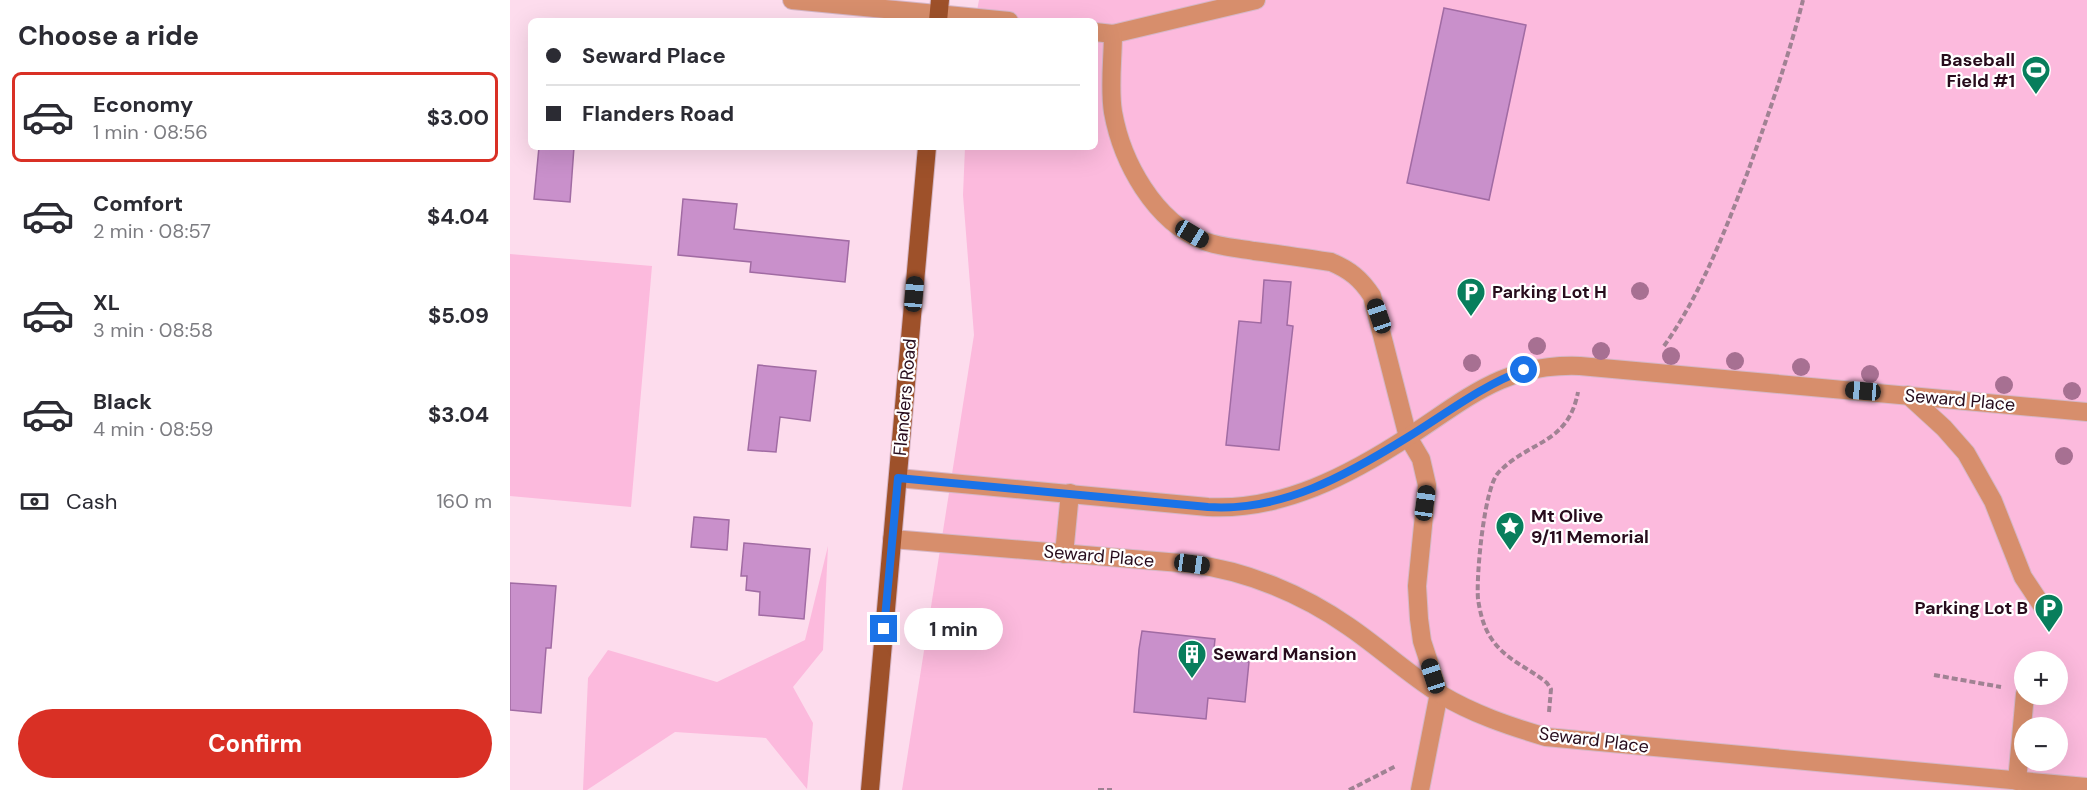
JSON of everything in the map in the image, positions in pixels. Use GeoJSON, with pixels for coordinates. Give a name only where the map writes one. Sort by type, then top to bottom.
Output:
{"type":"FeatureCollection","features":[{"type":"Feature","properties":{"kind":"main road","name":"Flanders Road"},"geometry":{"type":"LineString","coordinates":[[870,790],[927,150]]}},
{"type":"Feature","properties":{"kind":"street"},"geometry":{"type":"LineString","coordinates":[[792,0],[986,18]]}},
{"type":"Feature","properties":{"kind":"street"},"geometry":{"type":"LineString","coordinates":[[1256,0],[1104,33],[1112,109],[1119,137],[1129,162],[1143,188],[1171,219],[1205,241],[1331,262],[1348,269],[1362,280],[1372,296],[1379,316],[1408,437],[1421,459],[1427,485],[1417,586],[1422,641],[1438,693],[1420,790]]}},
{"type":"Feature","properties":{"kind":"street","name":"Seward Place"},"geometry":{"type":"LineString","coordinates":[[898,478],[1224,508],[1259,505],[1314,488],[1408,437],[1485,387],[1524,370],[1544,366],[1580,366],[2087,412]]}},
{"type":"Feature","properties":{"kind":"street"},"geometry":{"type":"LineString","coordinates":[[1908,395],[1944,428],[1966,453],[1994,501],[2023,577],[2043,608]]}},
{"type":"Feature","properties":{"kind":"street"},"geometry":{"type":"LineString","coordinates":[[1064,554],[1070,493]]}},
{"type":"Feature","properties":{"kind":"street","name":"Seward Place"},"geometry":{"type":"LineString","coordinates":[[892,539],[1192,564],[1219,567],[1246,575],[1308,603],[1347,625],[1438,693],[1473,712],[1546,737],[2087,787]]}},
{"type":"Feature","properties":{"kind":"street"},"geometry":{"type":"LineString","coordinates":[[2017,781],[2024,705]]}},
{"type":"Feature","properties":{"kind":"path"},"geometry":{"type":"LineString","coordinates":[[1664,346],[1685,316],[1734,207],[1781,78],[1803,0]]}},
{"type":"Feature","properties":{"kind":"path"},"geometry":{"type":"LineString","coordinates":[[1548,715],[1551,689],[1547,683],[1503,654],[1490,637],[1481,618],[1478,597],[1480,557],[1484,522],[1496,475],[1511,461],[1563,428],[1574,411],[1579,387]]}},
{"type":"Feature","properties":{"kind":"path"},"geometry":{"type":"LineString","coordinates":[[1935,675],[2005,687]]}},
{"type":"Feature","properties":{"kind":"path"},"geometry":{"type":"LineString","coordinates":[[1349,790],[1427,752]]}},
{"type":"Feature","properties":{"kind":"path"},"geometry":{"type":"LineString","coordinates":[[1098,790],[1112,790]]}},
{"type":"Feature","properties":{"kind":"shaded area"},"geometry":{"type":"Polygon","coordinates":[[[979,0],[2087,0],[2087,790],[902,790],[974,335],[963,195],[965,150],[1098,150],[1098,18],[976,18],[979,0]]]}},
{"type":"Feature","properties":{"kind":"shaded area"},"geometry":{"type":"Polygon","coordinates":[[[510,254],[652,266],[631,507],[510,496],[510,254]]]}},
{"type":"Feature","properties":{"kind":"shaded area"},"geometry":{"type":"Polygon","coordinates":[[[828,546],[823,650],[793,687],[813,723],[807,789],[766,738],[675,732],[587,790],[583,790],[588,678],[608,650],[717,682],[805,640],[828,546]]]}},
{"type":"Feature","properties":{"kind":"building"},"geometry":{"type":"Polygon","coordinates":[[[1444,8],[1526,25],[1489,200],[1407,183],[1444,8]]]}},
{"type":"Feature","properties":{"kind":"building"},"geometry":{"type":"Polygon","coordinates":[[[539,150],[574,150],[570,202],[534,199],[539,150]]]}},
{"type":"Feature","properties":{"kind":"building"},"geometry":{"type":"Polygon","coordinates":[[[683,199],[737,204],[734,229],[849,241],[845,282],[750,272],[751,262],[678,255],[683,199]]]}},
{"type":"Feature","properties":{"kind":"building"},"geometry":{"type":"Polygon","coordinates":[[[1264,280],[1291,282],[1287,325],[1293,326],[1279,450],[1226,445],[1239,321],[1261,323],[1264,280]]]}},
{"type":"Feature","properties":{"kind":"building"},"geometry":{"type":"Polygon","coordinates":[[[758,365],[816,371],[810,421],[780,417],[776,452],[748,450],[758,365]]]}},
{"type":"Feature","properties":{"kind":"building"},"geometry":{"type":"Polygon","coordinates":[[[694,517],[729,520],[727,550],[691,547],[694,517]]]}},
{"type":"Feature","properties":{"kind":"building"},"geometry":{"type":"Polygon","coordinates":[[[744,543],[810,549],[804,619],[759,615],[760,592],[746,590],[747,576],[741,576],[744,543]]]}},
{"type":"Feature","properties":{"kind":"building"},"geometry":{"type":"Polygon","coordinates":[[[510,583],[556,586],[551,648],[546,648],[541,713],[510,710],[510,583]]]}},
{"type":"Feature","properties":{"kind":"building","name":"Seward Mansion"},"geometry":{"type":"Polygon","coordinates":[[[1142,631],[1215,639],[1213,658],[1249,662],[1245,702],[1208,698],[1206,719],[1134,712],[1142,631]]]}},
{"type":"Feature","properties":{"kind":"place","name":"Baseball Field #1"},"geometry":{"type":"Point","coordinates":[2036,96]}},
{"type":"Feature","properties":{"kind":"place","name":"Parking Lot H"},"geometry":{"type":"Point","coordinates":[1471,318]}},
{"type":"Feature","properties":{"kind":"place","name":"Mt Olive 9/11 Memorial"},"geometry":{"type":"Point","coordinates":[1510,552]}},
{"type":"Feature","properties":{"kind":"place","name":"Parking Lot B"},"geometry":{"type":"Point","coordinates":[2049,634]}},
{"type":"Feature","properties":{"kind":"place","name":"Seward Mansion"},"geometry":{"type":"Point","coordinates":[1192,680]}},
{"type":"Feature","properties":{"kind":"route"},"geometry":{"type":"LineString","coordinates":[[884,629],[898,478],[1208,507],[1259,505],[1314,488],[1408,437],[1485,387],[1524,370]]}}]}
